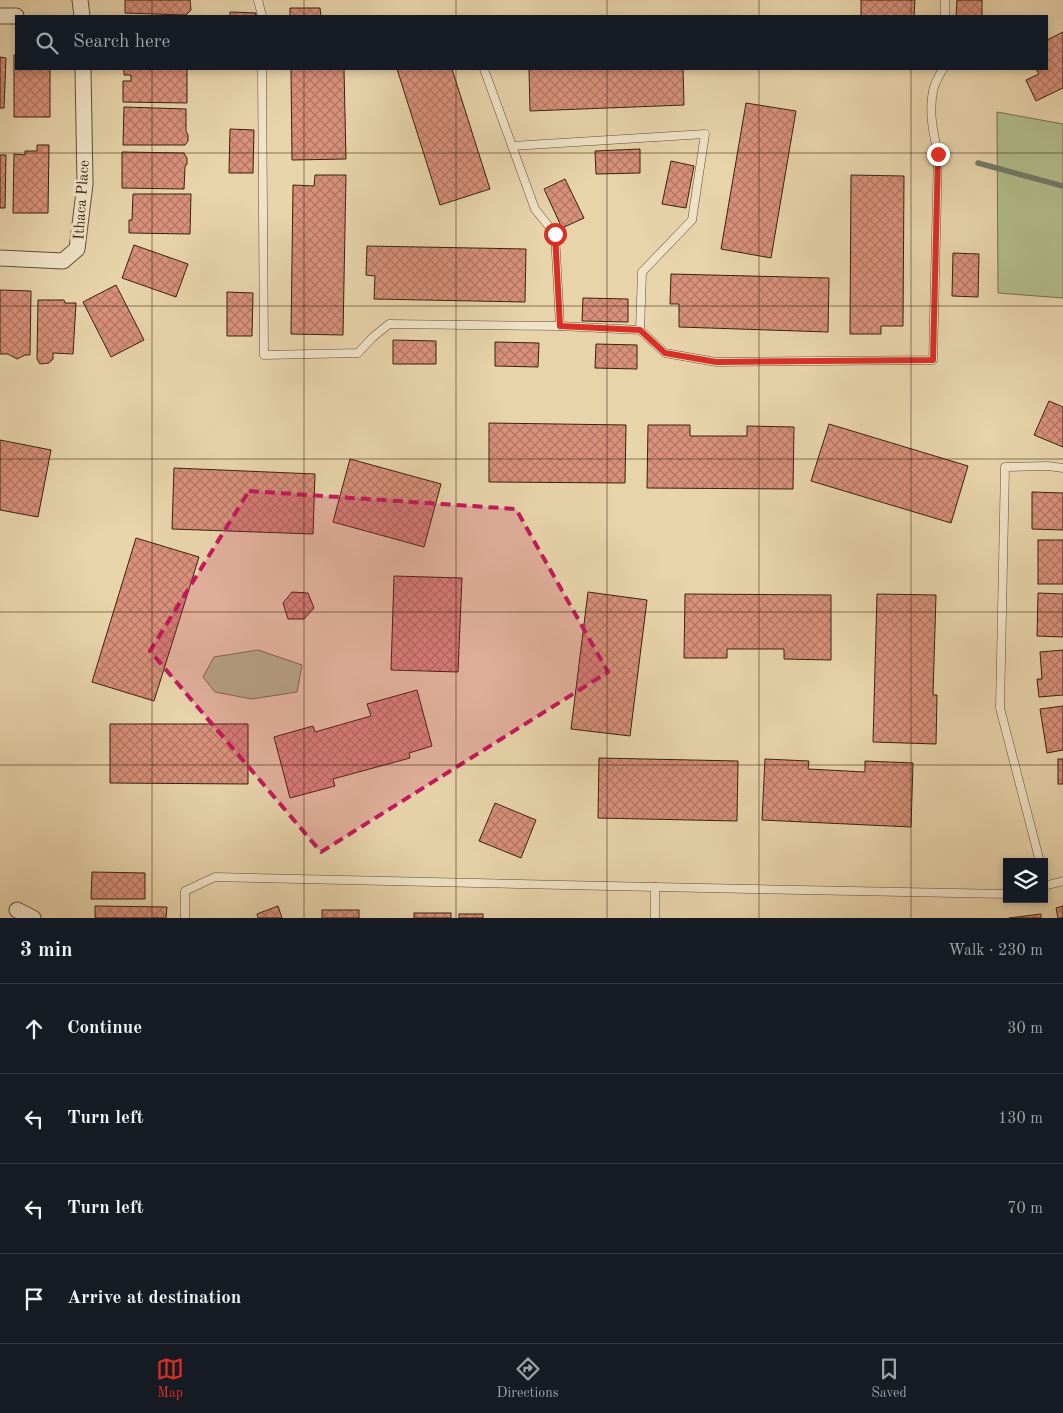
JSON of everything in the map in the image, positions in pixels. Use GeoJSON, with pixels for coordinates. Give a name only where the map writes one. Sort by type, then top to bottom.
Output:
{"type":"FeatureCollection","features":[{"type":"Feature","properties":{"kind":"street"},"geometry":{"type":"LineString","coordinates":[[80,0],[82,15]]}},
{"type":"Feature","properties":{"kind":"street"},"geometry":{"type":"LineString","coordinates":[[0,16],[15,16]]}},
{"type":"Feature","properties":{"kind":"street","name":"Ithaca Place"},"geometry":{"type":"LineString","coordinates":[[0,258],[63,261],[77,249],[85,184],[83,70]]}},
{"type":"Feature","properties":{"kind":"street"},"geometry":{"type":"LineString","coordinates":[[17,910],[33,918]]}},
{"type":"Feature","properties":{"kind":"lane"},"geometry":{"type":"LineString","coordinates":[[258,0],[262,15]]}},
{"type":"Feature","properties":{"kind":"lane"},"geometry":{"type":"LineString","coordinates":[[945,0],[945,15]]}},
{"type":"Feature","properties":{"kind":"lane"},"geometry":{"type":"LineString","coordinates":[[262,70],[264,355],[358,353],[389,324],[560,326],[640,330],[665,353],[716,362],[933,360],[938,154],[932,127],[931,108],[934,87],[942,70]]}},
{"type":"Feature","properties":{"kind":"lane"},"geometry":{"type":"LineString","coordinates":[[484,70],[535,209],[555,234],[560,326]]}},
{"type":"Feature","properties":{"kind":"lane"},"geometry":{"type":"LineString","coordinates":[[512,146],[705,134],[692,220],[642,272],[640,330]]}},
{"type":"Feature","properties":{"kind":"lane"},"geometry":{"type":"LineString","coordinates":[[1039,858],[1000,708],[1006,466],[1063,468]]}},
{"type":"Feature","properties":{"kind":"lane"},"geometry":{"type":"LineString","coordinates":[[184,918],[185,891],[215,877],[1003,894]]}},
{"type":"Feature","properties":{"kind":"lane"},"geometry":{"type":"LineString","coordinates":[[1048,885],[1063,881]]}},
{"type":"Feature","properties":{"kind":"lane"},"geometry":{"type":"LineString","coordinates":[[655,887],[655,918]]}},
{"type":"Feature","properties":{"kind":"highlighted area"},"geometry":{"type":"Polygon","coordinates":[[[249,491],[516,509],[608,672],[321,852],[150,651],[249,491]]]}},
{"type":"Feature","properties":{"kind":"green space"},"geometry":{"type":"Polygon","coordinates":[[[997,112],[1063,124],[1063,298],[998,293],[997,112]]]}},
{"type":"Feature","properties":{"kind":"green space"},"geometry":{"type":"Polygon","coordinates":[[[258,650],[302,665],[297,692],[252,699],[215,692],[203,677],[214,657],[258,650]]]}},
{"type":"Feature","properties":{"kind":"building"},"geometry":{"type":"Polygon","coordinates":[[[125,0],[190,0],[191,10],[186,15],[125,13],[125,0]]]}},
{"type":"Feature","properties":{"kind":"building"},"geometry":{"type":"Polygon","coordinates":[[[861,0],[915,0],[914,15],[861,15],[861,0]]]}},
{"type":"Feature","properties":{"kind":"building"},"geometry":{"type":"Polygon","coordinates":[[[957,0],[982,0],[982,15],[956,15],[957,0]]]}},
{"type":"Feature","properties":{"kind":"building"},"geometry":{"type":"Polygon","coordinates":[[[290,8],[320,8],[321,15],[290,15],[290,8]]]}},
{"type":"Feature","properties":{"kind":"building"},"geometry":{"type":"Polygon","coordinates":[[[230,12],[256,13],[256,15],[230,15],[230,12]]]}},
{"type":"Feature","properties":{"kind":"building"},"geometry":{"type":"Polygon","coordinates":[[[1063,32],[1063,88],[1036,101],[1026,80],[1039,74],[1037,70],[1048,70],[1048,40],[1063,32]]]}},
{"type":"Feature","properties":{"kind":"building"},"geometry":{"type":"Polygon","coordinates":[[[15,55],[15,70],[50,70],[50,117],[14,117],[15,55]]]}},
{"type":"Feature","properties":{"kind":"building"},"geometry":{"type":"Polygon","coordinates":[[[0,57],[6,58],[4,108],[0,108],[0,57]]]}},
{"type":"Feature","properties":{"kind":"building"},"geometry":{"type":"Polygon","coordinates":[[[124,70],[187,70],[187,103],[123,102],[123,81],[131,81],[131,75],[124,75],[124,70]]]}},
{"type":"Feature","properties":{"kind":"building"},"geometry":{"type":"Polygon","coordinates":[[[291,70],[344,70],[346,159],[292,160],[291,70]]]}},
{"type":"Feature","properties":{"kind":"building"},"geometry":{"type":"Polygon","coordinates":[[[397,70],[452,70],[490,189],[440,205],[397,70]]]}},
{"type":"Feature","properties":{"kind":"building"},"geometry":{"type":"Polygon","coordinates":[[[529,70],[683,70],[684,105],[530,111],[529,70]]]}},
{"type":"Feature","properties":{"kind":"building"},"geometry":{"type":"Polygon","coordinates":[[[746,103],[796,111],[771,258],[721,249],[746,103]]]}},
{"type":"Feature","properties":{"kind":"building"},"geometry":{"type":"Polygon","coordinates":[[[124,107],[186,109],[188,141],[185,145],[123,145],[124,107]]]}},
{"type":"Feature","properties":{"kind":"building"},"geometry":{"type":"Polygon","coordinates":[[[230,129],[254,130],[253,173],[229,173],[230,129]]]}},
{"type":"Feature","properties":{"kind":"building"},"geometry":{"type":"Polygon","coordinates":[[[37,145],[49,145],[48,213],[13,213],[14,154],[25,155],[25,151],[37,151],[37,145]]]}},
{"type":"Feature","properties":{"kind":"building"},"geometry":{"type":"Polygon","coordinates":[[[640,149],[640,173],[596,174],[595,151],[640,149]]]}},
{"type":"Feature","properties":{"kind":"building"},"geometry":{"type":"Polygon","coordinates":[[[122,152],[184,153],[187,158],[187,164],[185,167],[184,189],[122,188],[122,152]]]}},
{"type":"Feature","properties":{"kind":"building"},"geometry":{"type":"Polygon","coordinates":[[[0,155],[6,155],[5,208],[0,208],[0,155]]]}},
{"type":"Feature","properties":{"kind":"building"},"geometry":{"type":"Polygon","coordinates":[[[671,161],[694,166],[686,208],[662,204],[671,161]]]}},
{"type":"Feature","properties":{"kind":"building"},"geometry":{"type":"Polygon","coordinates":[[[315,175],[346,175],[343,335],[291,334],[293,185],[314,186],[315,175]]]}},
{"type":"Feature","properties":{"kind":"building"},"geometry":{"type":"Polygon","coordinates":[[[851,175],[904,176],[903,326],[881,326],[881,334],[850,334],[851,175]]]}},
{"type":"Feature","properties":{"kind":"building"},"geometry":{"type":"Polygon","coordinates":[[[565,179],[584,218],[562,228],[544,189],[565,179]]]}},
{"type":"Feature","properties":{"kind":"building"},"geometry":{"type":"Polygon","coordinates":[[[133,194],[191,194],[190,234],[129,233],[129,220],[132,220],[133,194]]]}},
{"type":"Feature","properties":{"kind":"building"},"geometry":{"type":"Polygon","coordinates":[[[134,245],[188,264],[176,297],[122,278],[134,245]]]}},
{"type":"Feature","properties":{"kind":"building"},"geometry":{"type":"Polygon","coordinates":[[[367,246],[526,249],[525,302],[374,299],[375,276],[366,275],[367,246]]]}},
{"type":"Feature","properties":{"kind":"building"},"geometry":{"type":"Polygon","coordinates":[[[953,253],[979,254],[978,297],[952,296],[953,253]]]}},
{"type":"Feature","properties":{"kind":"building"},"geometry":{"type":"Polygon","coordinates":[[[671,274],[829,278],[828,332],[679,327],[679,304],[670,304],[671,274]]]}},
{"type":"Feature","properties":{"kind":"building"},"geometry":{"type":"Polygon","coordinates":[[[116,285],[144,340],[111,357],[83,302],[116,285]]]}},
{"type":"Feature","properties":{"kind":"building"},"geometry":{"type":"Polygon","coordinates":[[[0,290],[31,291],[30,355],[17,359],[8,354],[0,354],[0,290]]]}},
{"type":"Feature","properties":{"kind":"building"},"geometry":{"type":"Polygon","coordinates":[[[227,292],[253,293],[252,336],[227,336],[227,292]]]}},
{"type":"Feature","properties":{"kind":"building"},"geometry":{"type":"Polygon","coordinates":[[[583,298],[628,299],[628,322],[582,321],[583,298]]]}},
{"type":"Feature","properties":{"kind":"building"},"geometry":{"type":"Polygon","coordinates":[[[38,300],[64,300],[65,303],[76,303],[73,354],[53,353],[53,359],[49,363],[40,364],[37,359],[38,300]]]}},
{"type":"Feature","properties":{"kind":"building"},"geometry":{"type":"Polygon","coordinates":[[[393,340],[436,341],[436,364],[393,364],[393,340]]]}},
{"type":"Feature","properties":{"kind":"building"},"geometry":{"type":"Polygon","coordinates":[[[495,342],[539,343],[538,367],[495,366],[495,342]]]}},
{"type":"Feature","properties":{"kind":"building"},"geometry":{"type":"Polygon","coordinates":[[[596,344],[637,345],[637,369],[595,368],[596,344]]]}},
{"type":"Feature","properties":{"kind":"building"},"geometry":{"type":"Polygon","coordinates":[[[1049,401],[1063,407],[1063,447],[1034,435],[1049,401]]]}},
{"type":"Feature","properties":{"kind":"building"},"geometry":{"type":"Polygon","coordinates":[[[489,423],[626,425],[625,483],[489,482],[489,423]]]}},
{"type":"Feature","properties":{"kind":"building"},"geometry":{"type":"Polygon","coordinates":[[[829,424],[968,466],[951,523],[811,481],[829,424]]]}},
{"type":"Feature","properties":{"kind":"building"},"geometry":{"type":"Polygon","coordinates":[[[648,425],[690,425],[690,436],[747,436],[747,426],[794,427],[793,489],[647,488],[648,425]]]}},
{"type":"Feature","properties":{"kind":"building"},"geometry":{"type":"Polygon","coordinates":[[[0,440],[51,450],[38,517],[0,510],[0,440]]]}},
{"type":"Feature","properties":{"kind":"building"},"geometry":{"type":"Polygon","coordinates":[[[350,459],[441,484],[424,547],[333,522],[350,459]]]}},
{"type":"Feature","properties":{"kind":"building"},"geometry":{"type":"Polygon","coordinates":[[[174,468],[315,474],[313,534],[172,529],[174,468]]]}},
{"type":"Feature","properties":{"kind":"building"},"geometry":{"type":"Polygon","coordinates":[[[1032,492],[1063,493],[1063,530],[1032,529],[1032,492]]]}},
{"type":"Feature","properties":{"kind":"building"},"geometry":{"type":"Polygon","coordinates":[[[136,538],[199,557],[154,701],[92,682],[136,538]]]}},
{"type":"Feature","properties":{"kind":"building"},"geometry":{"type":"Polygon","coordinates":[[[1038,540],[1063,540],[1063,584],[1038,584],[1038,540]]]}},
{"type":"Feature","properties":{"kind":"building"},"geometry":{"type":"Polygon","coordinates":[[[394,576],[462,578],[458,672],[391,670],[394,576]]]}},
{"type":"Feature","properties":{"kind":"building"},"geometry":{"type":"Polygon","coordinates":[[[292,592],[308,593],[314,608],[304,619],[288,619],[283,603],[292,592]]]}},
{"type":"Feature","properties":{"kind":"building"},"geometry":{"type":"Polygon","coordinates":[[[588,592],[647,600],[630,736],[571,729],[588,592]]]}},
{"type":"Feature","properties":{"kind":"building"},"geometry":{"type":"Polygon","coordinates":[[[1038,593],[1063,594],[1063,637],[1037,636],[1038,593]]]}},
{"type":"Feature","properties":{"kind":"building"},"geometry":{"type":"Polygon","coordinates":[[[685,594],[831,595],[831,660],[784,659],[784,649],[727,649],[727,658],[684,658],[685,594]]]}},
{"type":"Feature","properties":{"kind":"building"},"geometry":{"type":"Polygon","coordinates":[[[877,594],[936,595],[933,695],[937,695],[936,744],[873,742],[877,594]]]}},
{"type":"Feature","properties":{"kind":"building"},"geometry":{"type":"Polygon","coordinates":[[[1063,650],[1063,695],[1039,697],[1037,679],[1042,679],[1040,652],[1063,650]]]}},
{"type":"Feature","properties":{"kind":"building"},"geometry":{"type":"Polygon","coordinates":[[[417,690],[432,746],[409,753],[410,758],[333,779],[335,786],[290,798],[274,737],[313,726],[315,732],[371,716],[367,704],[417,690]]]}},
{"type":"Feature","properties":{"kind":"building"},"geometry":{"type":"Polygon","coordinates":[[[1063,706],[1063,750],[1047,753],[1040,709],[1063,706]]]}},
{"type":"Feature","properties":{"kind":"building"},"geometry":{"type":"Polygon","coordinates":[[[110,724],[248,724],[248,784],[110,783],[110,724]]]}},
{"type":"Feature","properties":{"kind":"building"},"geometry":{"type":"Polygon","coordinates":[[[599,758],[738,761],[737,821],[598,818],[599,758]]]}},
{"type":"Feature","properties":{"kind":"building"},"geometry":{"type":"Polygon","coordinates":[[[765,759],[809,761],[808,769],[865,772],[865,761],[913,763],[911,827],[762,820],[765,759]]]}},
{"type":"Feature","properties":{"kind":"building"},"geometry":{"type":"Polygon","coordinates":[[[1058,759],[1063,759],[1063,784],[1058,784],[1058,759]]]}},
{"type":"Feature","properties":{"kind":"building"},"geometry":{"type":"Polygon","coordinates":[[[495,803],[536,820],[521,858],[479,841],[495,803]]]}},
{"type":"Feature","properties":{"kind":"building"},"geometry":{"type":"Polygon","coordinates":[[[92,872],[145,873],[145,899],[91,899],[92,872]]]}},
{"type":"Feature","properties":{"kind":"building"},"geometry":{"type":"Polygon","coordinates":[[[95,906],[167,907],[166,918],[95,918],[95,906]]]}},
{"type":"Feature","properties":{"kind":"building"},"geometry":{"type":"Polygon","coordinates":[[[278,906],[282,918],[258,918],[257,914],[278,906]]]}},
{"type":"Feature","properties":{"kind":"building"},"geometry":{"type":"Polygon","coordinates":[[[1063,906],[1063,918],[1058,918],[1056,908],[1063,906]]]}},
{"type":"Feature","properties":{"kind":"building"},"geometry":{"type":"Polygon","coordinates":[[[322,910],[359,910],[359,918],[322,918],[322,910]]]}},
{"type":"Feature","properties":{"kind":"building"},"geometry":{"type":"Polygon","coordinates":[[[414,913],[451,913],[451,918],[414,918],[414,913]]]}},
{"type":"Feature","properties":{"kind":"building"},"geometry":{"type":"Polygon","coordinates":[[[459,914],[483,914],[483,918],[459,918],[459,914]]]}},
{"type":"Feature","properties":{"kind":"building"},"geometry":{"type":"Polygon","coordinates":[[[1041,914],[1041,918],[1009,918],[1041,914]]]}},
{"type":"Feature","properties":{"kind":"waterway"},"geometry":{"type":"LineString","coordinates":[[978,163],[1063,186]]}},
{"type":"Feature","properties":{"kind":"route"},"geometry":{"type":"LineString","coordinates":[[555,234],[560,326],[640,330],[665,353],[716,362],[933,360],[938,154]]}}]}
